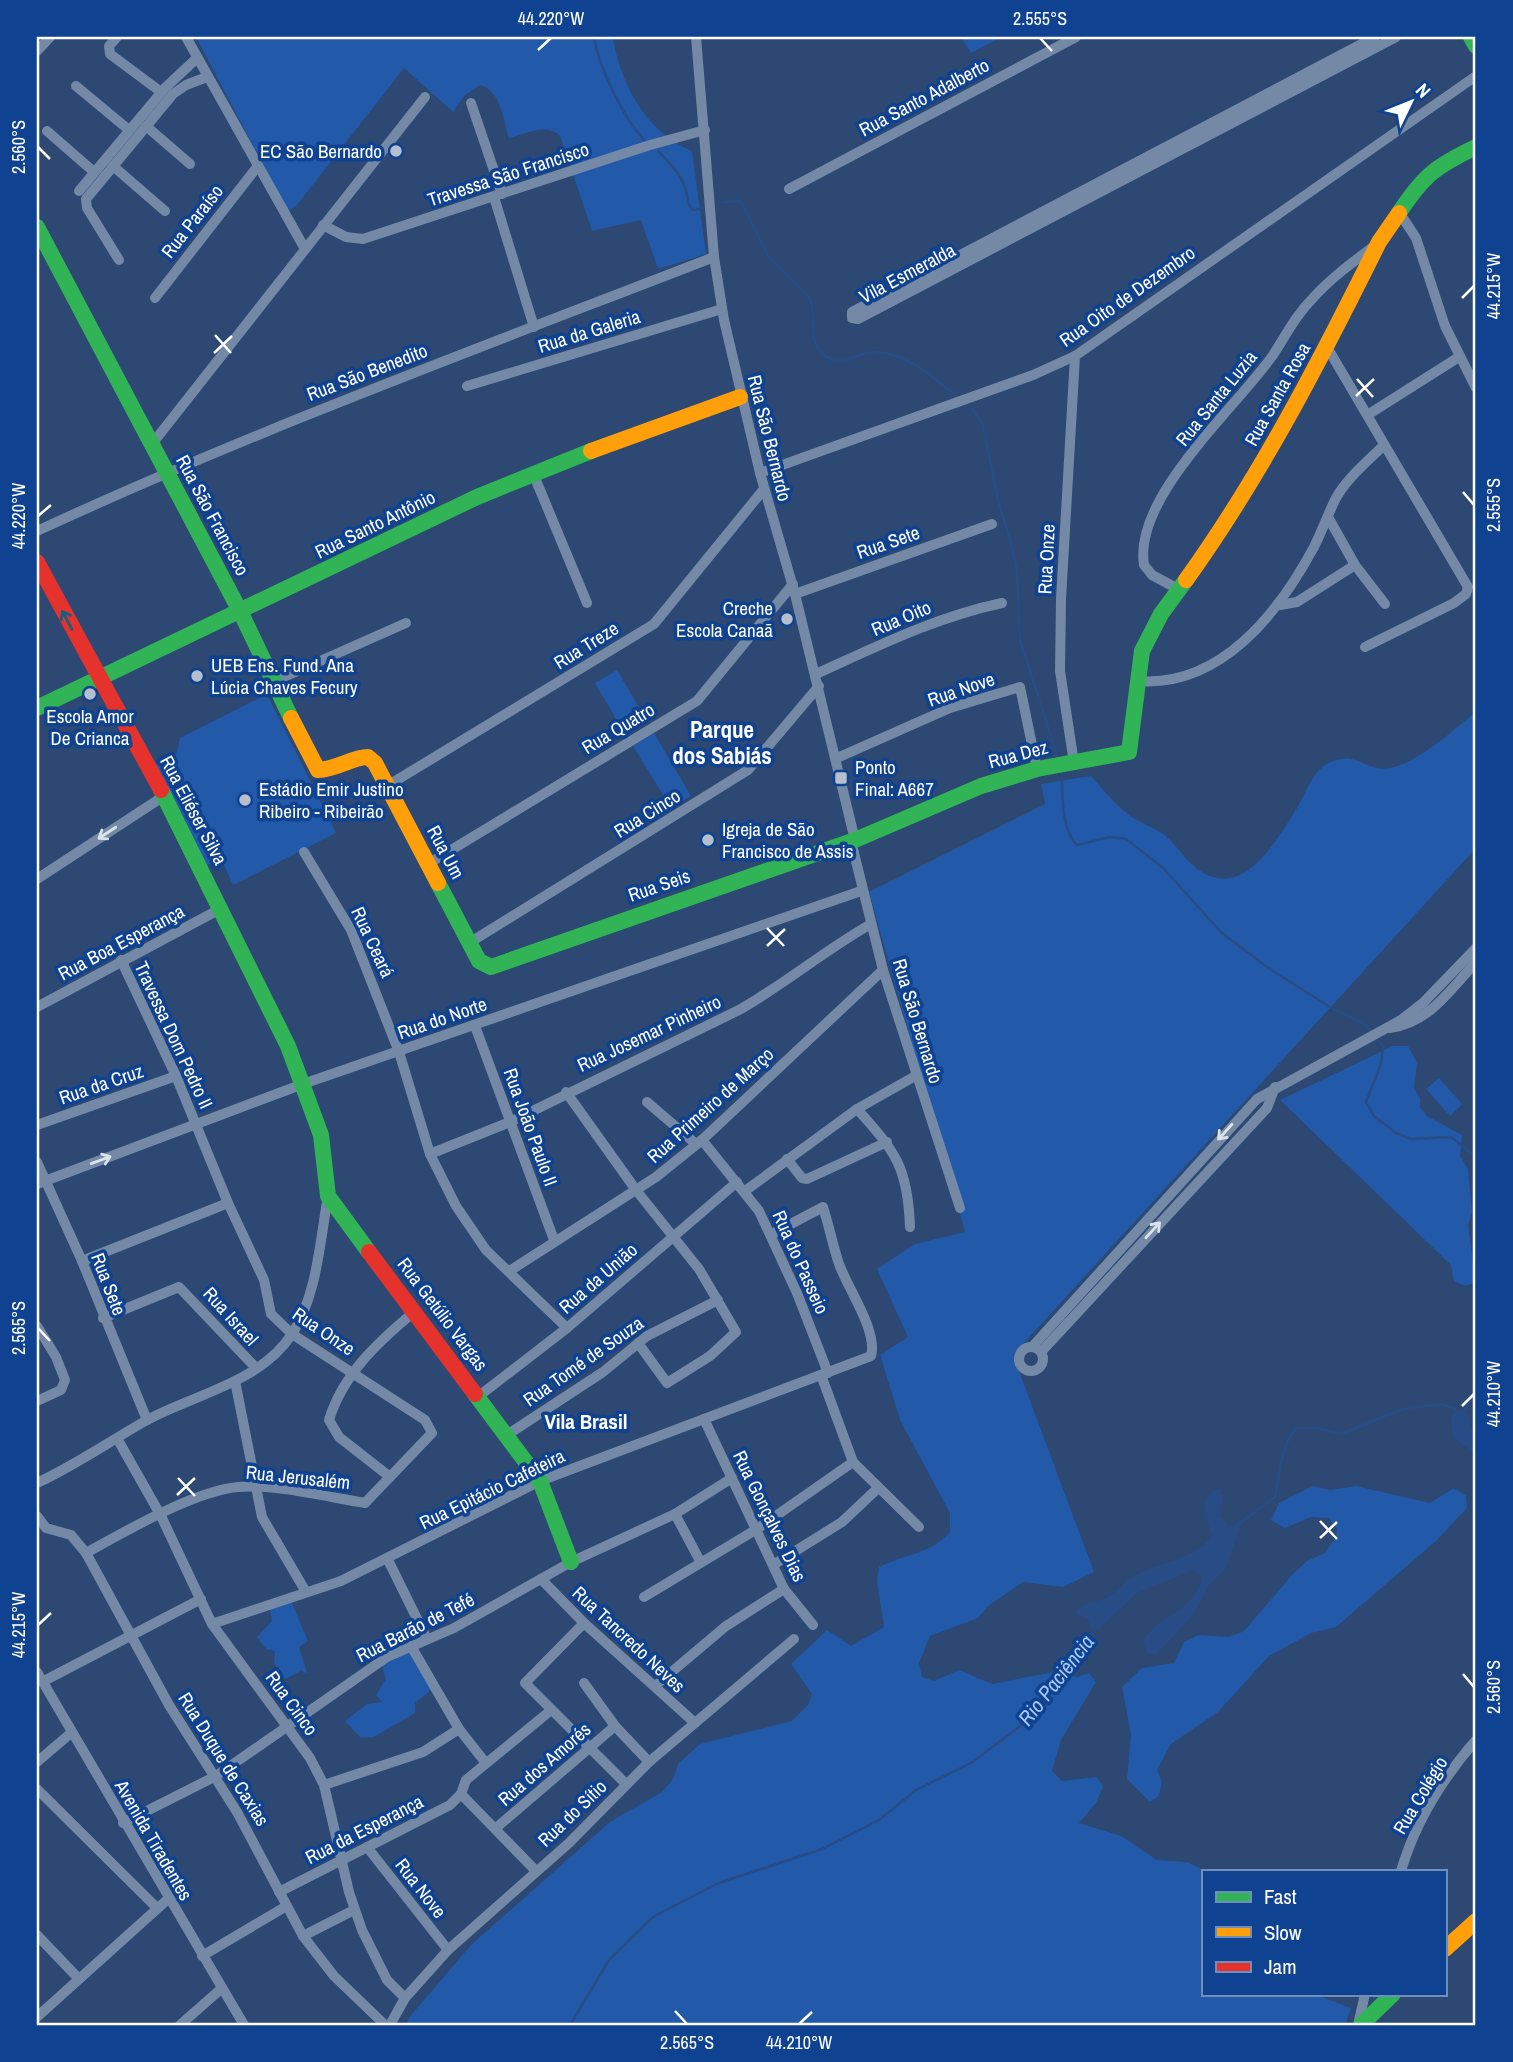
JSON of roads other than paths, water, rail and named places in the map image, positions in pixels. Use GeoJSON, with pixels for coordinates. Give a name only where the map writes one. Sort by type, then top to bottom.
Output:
{"type":"FeatureCollection","features":[{"type":"Feature","properties":{"kind":"street"},"geometry":{"type":"LineString","coordinates":[[37,51],[50,37]]}},
{"type":"Feature","properties":{"kind":"street"},"geometry":{"type":"LineString","coordinates":[[117,37],[108,46],[110,54],[161,92]]}},
{"type":"Feature","properties":{"kind":"street"},"geometry":{"type":"LineString","coordinates":[[186,37],[305,249]]}},
{"type":"Feature","properties":{"kind":"street","name":"Rua São Bernardo"},"geometry":{"type":"LineString","coordinates":[[696,37],[714,257],[740,397],[794,589],[837,758],[862,891],[883,970],[960,1208]]}},
{"type":"Feature","properties":{"kind":"street","name":"Rua Santo Adalberto"},"geometry":{"type":"LineString","coordinates":[[789,189],[1076,37]]}},
{"type":"Feature","properties":{"kind":"street","name":"Vila Esmeralda"},"geometry":{"type":"LineString","coordinates":[[1346,58],[1376,37]]}},
{"type":"Feature","properties":{"kind":"street","name":"Vila Esmeralda"},"geometry":{"type":"LineString","coordinates":[[1154,159],[852,312],[852,318],[858,319],[1346,58],[1396,37]]}},
{"type":"Feature","properties":{"kind":"street"},"geometry":{"type":"LineString","coordinates":[[1471,37],[1476,46]]}},
{"type":"Feature","properties":{"kind":"street"},"geometry":{"type":"LineString","coordinates":[[79,191],[161,92],[197,58]]}},
{"type":"Feature","properties":{"kind":"street","name":"Rua Oito de Dezembro"},"geometry":{"type":"LineString","coordinates":[[760,473],[1033,375],[1075,356],[1476,76]]}},
{"type":"Feature","properties":{"kind":"street"},"geometry":{"type":"LineString","coordinates":[[119,260],[86,204],[113,166],[179,89],[207,77]]}},
{"type":"Feature","properties":{"kind":"street"},"geometry":{"type":"LineString","coordinates":[[76,86],[129,130]]}},
{"type":"Feature","properties":{"kind":"street"},"geometry":{"type":"LineString","coordinates":[[152,444],[425,97]]}},
{"type":"Feature","properties":{"kind":"street"},"geometry":{"type":"LineString","coordinates":[[471,103],[534,327]]}},
{"type":"Feature","properties":{"kind":"street"},"geometry":{"type":"LineString","coordinates":[[146,126],[190,164]]}},
{"type":"Feature","properties":{"kind":"street","name":"Travessa São Francisco"},"geometry":{"type":"LineString","coordinates":[[323,225],[346,237],[363,239],[705,130]]}},
{"type":"Feature","properties":{"kind":"street"},"geometry":{"type":"LineString","coordinates":[[47,131],[94,172]]}},
{"type":"Feature","properties":{"kind":"street","name":"Rua Santa Rosa"},"geometry":{"type":"LineString","coordinates":[[1137,681],[1142,651],[1178,589],[1230,518],[1327,347],[1379,242],[1416,187],[1440,164],[1476,147]]}},
{"type":"Feature","properties":{"kind":"street"},"geometry":{"type":"LineString","coordinates":[[113,166],[165,211]]}},
{"type":"Feature","properties":{"kind":"street","name":"Rua Paraíso"},"geometry":{"type":"LineString","coordinates":[[155,298],[257,167]]}},
{"type":"Feature","properties":{"kind":"street"},"geometry":{"type":"LineString","coordinates":[[1399,212],[1416,238],[1445,326],[1476,388]]}},
{"type":"Feature","properties":{"kind":"street","name":"Rua São Francisco"},"geometry":{"type":"LineString","coordinates":[[37,227],[241,612],[318,770],[335,769],[362,757],[368,757],[375,763]]}},
{"type":"Feature","properties":{"kind":"street","name":"Rua Santa Luzia"},"geometry":{"type":"LineString","coordinates":[[1178,589],[1152,575],[1144,565],[1146,537],[1161,495],[1273,355],[1301,311],[1334,277],[1379,242]]}},
{"type":"Feature","properties":{"kind":"street","name":"Rua São Benedito"},"geometry":{"type":"LineString","coordinates":[[37,531],[166,472],[714,257]]}},
{"type":"Feature","properties":{"kind":"street","name":"Rua da Galeria"},"geometry":{"type":"LineString","coordinates":[[467,386],[722,309]]}},
{"type":"Feature","properties":{"kind":"street"},"geometry":{"type":"LineString","coordinates":[[1327,347],[1468,587],[1466,594],[1454,603],[1365,647]]}},
{"type":"Feature","properties":{"kind":"street","name":"Rua Onze"},"geometry":{"type":"LineString","coordinates":[[1057,766],[1075,356]]}},
{"type":"Feature","properties":{"kind":"street"},"geometry":{"type":"LineString","coordinates":[[1369,415],[1459,357]]}},
{"type":"Feature","properties":{"kind":"street","name":"Rua Santo Antônio"},"geometry":{"type":"LineString","coordinates":[[37,708],[477,498],[648,428],[740,397]]}},
{"type":"Feature","properties":{"kind":"street"},"geometry":{"type":"LineString","coordinates":[[1137,681],[1158,683],[1180,680],[1210,665],[1254,632],[1280,605],[1342,489],[1383,446]]}},
{"type":"Feature","properties":{"kind":"street"},"geometry":{"type":"LineString","coordinates":[[534,476],[587,603]]}},
{"type":"Feature","properties":{"kind":"street","name":"Rua Treze"},"geometry":{"type":"LineString","coordinates":[[387,786],[654,624],[764,489]]}},
{"type":"Feature","properties":{"kind":"street"},"geometry":{"type":"LineString","coordinates":[[1328,517],[1355,565],[1385,604]]}},
{"type":"Feature","properties":{"kind":"street","name":"Rua Sete"},"geometry":{"type":"LineString","coordinates":[[794,589],[992,524]]}},
{"type":"Feature","properties":{"kind":"street","name":"Rua Eliéser Silva"},"geometry":{"type":"LineString","coordinates":[[37,562],[222,908],[303,1084]]}},
{"type":"Feature","properties":{"kind":"street"},"geometry":{"type":"LineString","coordinates":[[1280,605],[1297,603],[1355,565]]}},
{"type":"Feature","properties":{"kind":"street","name":"Rua Quatro"},"geometry":{"type":"LineString","coordinates":[[428,864],[697,701],[794,589]]}},
{"type":"Feature","properties":{"kind":"street","name":"Rua Oito"},"geometry":{"type":"LineString","coordinates":[[816,674],[916,628],[964,611],[1002,603]]}},
{"type":"Feature","properties":{"kind":"street"},"geometry":{"type":"LineString","coordinates":[[275,681],[406,623]]}},
{"type":"Feature","properties":{"kind":"street","name":"Rua Dez"},"geometry":{"type":"LineString","coordinates":[[853,841],[981,786],[1057,766],[1125,754],[1132,748],[1137,681]]}},
{"type":"Feature","properties":{"kind":"street","name":"Rua Cinco"},"geometry":{"type":"LineString","coordinates":[[469,943],[748,770],[819,686]]}},
{"type":"Feature","properties":{"kind":"street","name":"Rua Nove"},"geometry":{"type":"LineString","coordinates":[[837,758],[950,708],[1020,687],[1057,766]]}},
{"type":"Feature","properties":{"kind":"street","name":"Rua Um"},"geometry":{"type":"LineString","coordinates":[[375,763],[479,961]]}},
{"type":"Feature","properties":{"kind":"street"},"geometry":{"type":"LineString","coordinates":[[37,879],[164,796]]}},
{"type":"Feature","properties":{"kind":"street","name":"Rua Seis"},"geometry":{"type":"LineString","coordinates":[[479,961],[491,967],[853,841]]}},
{"type":"Feature","properties":{"kind":"street","name":"Rua Ceará"},"geometry":{"type":"LineString","coordinates":[[304,852],[351,930],[399,1052],[430,1154],[471,1232],[486,1250],[511,1270],[567,1328]]}},
{"type":"Feature","properties":{"kind":"street","name":"Rua do Norte"},"geometry":{"type":"LineString","coordinates":[[42,1182],[303,1084],[862,891]]}},
{"type":"Feature","properties":{"kind":"street","name":"Rua Boa Esperança"},"geometry":{"type":"LineString","coordinates":[[37,1007],[222,908]]}},
{"type":"Feature","properties":{"kind":"street","name":"Rua Josemar Pinheiro"},"geometry":{"type":"LineString","coordinates":[[430,1154],[510,1122],[772,992],[824,953],[871,924]]}},
{"type":"Feature","properties":{"kind":"street"},"geometry":{"type":"LineString","coordinates":[[1036,1350],[1241,1114],[1275,1087],[1383,1029],[1423,1003],[1476,948]]}},
{"type":"Feature","properties":{"kind":"street","name":"Travessa Dom Pedro II"},"geometry":{"type":"LineString","coordinates":[[121,960],[196,1124]]}},
{"type":"Feature","properties":{"kind":"street"},"geometry":{"type":"LineString","coordinates":[[1383,1029],[1409,1025],[1422,1017],[1476,962]]}},
{"type":"Feature","properties":{"kind":"street","name":"Rua Primeiro de Março"},"geometry":{"type":"LineString","coordinates":[[511,1270],[636,1190],[699,1142],[883,970]]}},
{"type":"Feature","properties":{"kind":"street","name":"Rua João Paulo II"},"geometry":{"type":"LineString","coordinates":[[475,1026],[554,1240]]}},
{"type":"Feature","properties":{"kind":"street"},"geometry":{"type":"LineString","coordinates":[[746,1191],[858,1109],[916,1075]]}},
{"type":"Feature","properties":{"kind":"street","name":"Rua da Cruz"},"geometry":{"type":"LineString","coordinates":[[37,1125],[176,1076]]}},
{"type":"Feature","properties":{"kind":"street"},"geometry":{"type":"LineString","coordinates":[[37,1483],[118,1440],[147,1420],[234,1381],[275,1353],[292,1334],[308,1300],[328,1196],[321,1135],[303,1084]]}},
{"type":"Feature","properties":{"kind":"street"},"geometry":{"type":"LineString","coordinates":[[566,1092],[636,1190],[674,1236],[735,1329],[734,1336],[710,1356],[667,1383],[638,1343]]}},
{"type":"Feature","properties":{"kind":"street","name":"Rua do Passeio"},"geometry":{"type":"LineString","coordinates":[[647,1102],[699,1142],[746,1191],[772,1234],[825,1374],[853,1462],[919,1527]]}},
{"type":"Feature","properties":{"kind":"street"},"geometry":{"type":"LineString","coordinates":[[858,1109],[887,1142],[908,1183],[910,1227]]}},
{"type":"Feature","properties":{"kind":"street","name":"Rua Onze"},"geometry":{"type":"LineString","coordinates":[[196,1124],[228,1203],[268,1289],[271,1314],[292,1334],[425,1420]]}},
{"type":"Feature","properties":{"kind":"street"},"geometry":{"type":"LineString","coordinates":[[788,1158],[802,1178],[807,1179],[887,1142]]}},
{"type":"Feature","properties":{"kind":"street","name":"Rua Sete"},"geometry":{"type":"LineString","coordinates":[[37,1162],[42,1182],[82,1261],[103,1318],[147,1420]]}},
{"type":"Feature","properties":{"kind":"street","name":"Rua da União"},"geometry":{"type":"LineString","coordinates":[[480,1396],[567,1328],[737,1182]]}},
{"type":"Feature","properties":{"kind":"street","name":"Rua Getúlio Vargas"},"geometry":{"type":"LineString","coordinates":[[328,1196],[480,1396],[540,1481],[571,1562]]}},
{"type":"Feature","properties":{"kind":"street"},"geometry":{"type":"LineString","coordinates":[[82,1261],[228,1203]]}},
{"type":"Feature","properties":{"kind":"street","name":"Rua Epitácio Cafeteira"},"geometry":{"type":"LineString","coordinates":[[212,1624],[341,1581],[388,1560],[540,1481],[867,1359],[872,1353],[872,1343],[839,1264],[823,1206],[772,1234]]}},
{"type":"Feature","properties":{"kind":"street","name":"Rua Israel"},"geometry":{"type":"LineString","coordinates":[[103,1318],[179,1287],[256,1368]]}},
{"type":"Feature","properties":{"kind":"street","name":"Rua Tomé de Souza"},"geometry":{"type":"LineString","coordinates":[[507,1435],[603,1372],[638,1343],[718,1300]]}},
{"type":"Feature","properties":{"kind":"street"},"geometry":{"type":"LineString","coordinates":[[390,1477],[334,1431],[328,1420],[353,1372],[380,1341],[414,1312]]}},
{"type":"Feature","properties":{"kind":"street"},"geometry":{"type":"LineString","coordinates":[[37,1326],[63,1371],[65,1380],[61,1390],[37,1401]]}},
{"type":"Feature","properties":{"kind":"street"},"geometry":{"type":"LineString","coordinates":[[234,1381],[262,1517],[306,1592]]}},
{"type":"Feature","properties":{"kind":"street","name":"Rua Gonçalves Dias"},"geometry":{"type":"LineString","coordinates":[[704,1419],[784,1589],[813,1625]]}},
{"type":"Feature","properties":{"kind":"street","name":"Rua Jerusalém"},"geometry":{"type":"LineString","coordinates":[[86,1553],[222,1490],[255,1488],[365,1503],[430,1437],[433,1429],[425,1420]]}},
{"type":"Feature","properties":{"kind":"street","name":"Rua Cinco"},"geometry":{"type":"LineString","coordinates":[[118,1440],[161,1516],[212,1624],[289,1726],[324,1785],[354,1910],[373,1956],[387,1980],[405,1998]]}},
{"type":"Feature","properties":{"kind":"street"},"geometry":{"type":"LineString","coordinates":[[644,1597],[757,1529],[853,1462]]}},
{"type":"Feature","properties":{"kind":"street","name":"Rua Barão de Tefé"},"geometry":{"type":"LineString","coordinates":[[123,1823],[216,1776],[361,1673],[571,1562],[675,1514],[732,1478]]}},
{"type":"Feature","properties":{"kind":"street"},"geometry":{"type":"LineString","coordinates":[[773,1565],[842,1522],[878,1488]]}},
{"type":"Feature","properties":{"kind":"street"},"geometry":{"type":"LineString","coordinates":[[675,1514],[699,1562]]}},
{"type":"Feature","properties":{"kind":"street","name":"Rua Duque de Caxias"},"geometry":{"type":"LineString","coordinates":[[37,1516],[46,1528],[71,1535],[86,1553],[130,1636],[216,1776],[303,1936],[334,1976],[385,2025]]}},
{"type":"Feature","properties":{"kind":"street"},"geometry":{"type":"LineString","coordinates":[[388,1560],[427,1639]]}},
{"type":"Feature","properties":{"kind":"street","name":"Rua Tancredo Neves"},"geometry":{"type":"LineString","coordinates":[[541,1579],[584,1623],[695,1723]]}},
{"type":"Feature","properties":{"kind":"street"},"geometry":{"type":"LineString","coordinates":[[654,1686],[726,1626],[784,1589]]}},
{"type":"Feature","properties":{"kind":"street"},"geometry":{"type":"LineString","coordinates":[[40,1677],[130,1636],[201,1599]]}},
{"type":"Feature","properties":{"kind":"street"},"geometry":{"type":"LineString","coordinates":[[584,1623],[525,1683],[550,1711],[626,1784]]}},
{"type":"Feature","properties":{"kind":"street","name":"Rua do Sítio"},"geometry":{"type":"LineString","coordinates":[[390,2025],[405,1998],[448,1950],[569,1843],[649,1762],[794,1639]]}},
{"type":"Feature","properties":{"kind":"street"},"geometry":{"type":"LineString","coordinates":[[411,1646],[459,1729],[485,1762],[550,1711]]}},
{"type":"Feature","properties":{"kind":"street","name":"Avenida Tiradentes"},"geometry":{"type":"LineString","coordinates":[[40,1677],[123,1823],[244,2025]]}},
{"type":"Feature","properties":{"kind":"street"},"geometry":{"type":"LineString","coordinates":[[584,1683],[615,1726],[649,1762]]}},
{"type":"Feature","properties":{"kind":"street","name":"Rua dos Amorés"},"geometry":{"type":"LineString","coordinates":[[496,1828],[615,1726]]}},
{"type":"Feature","properties":{"kind":"street"},"geometry":{"type":"LineString","coordinates":[[324,1785],[423,1752],[459,1729]]}},
{"type":"Feature","properties":{"kind":"street"},"geometry":{"type":"LineString","coordinates":[[37,1762],[71,1733]]}},
{"type":"Feature","properties":{"kind":"street","name":"Rua Colégio"},"geometry":{"type":"LineString","coordinates":[[1401,1870],[1411,1841],[1432,1802],[1476,1740]]}},
{"type":"Feature","properties":{"kind":"street","name":"Rua da Esperança"},"geometry":{"type":"LineString","coordinates":[[279,1892],[450,1805],[461,1794],[466,1780],[485,1762]]}},
{"type":"Feature","properties":{"kind":"street"},"geometry":{"type":"LineString","coordinates":[[37,1789],[157,1908]]}},
{"type":"Feature","properties":{"kind":"street"},"geometry":{"type":"LineString","coordinates":[[461,1794],[536,1871]]}},
{"type":"Feature","properties":{"kind":"street","name":"Rua Nove"},"geometry":{"type":"LineString","coordinates":[[367,1847],[448,1950]]}},
{"type":"Feature","properties":{"kind":"street"},"geometry":{"type":"LineString","coordinates":[[37,2018],[168,1899]]}},
{"type":"Feature","properties":{"kind":"street"},"geometry":{"type":"LineString","coordinates":[[202,1956],[285,1907]]}},
{"type":"Feature","properties":{"kind":"street"},"geometry":{"type":"LineString","coordinates":[[303,1936],[354,1910]]}},
{"type":"Feature","properties":{"kind":"street"},"geometry":{"type":"LineString","coordinates":[[1446,1948],[1476,1922]]}},
{"type":"Feature","properties":{"kind":"street"},"geometry":{"type":"LineString","coordinates":[[37,1935],[79,1979]]}},
{"type":"Feature","properties":{"kind":"street"},"geometry":{"type":"LineString","coordinates":[[180,2025],[221,1989]]}},
{"type":"Feature","properties":{"kind":"street"},"geometry":{"type":"LineString","coordinates":[[1359,2025],[1365,1996]]}},
{"type":"Feature","properties":{"kind":"street"},"geometry":{"type":"LineString","coordinates":[[1359,2025],[1391,1996]]}},
{"type":"Feature","properties":{"kind":"waterway"},"geometry":{"type":"LineString","coordinates":[[594,37],[613,92],[644,140]]}},
{"type":"Feature","properties":{"kind":"waterway"},"geometry":{"type":"LineString","coordinates":[[658,151],[679,175],[693,210],[703,208]]}},
{"type":"Feature","properties":{"kind":"waterway"},"geometry":{"type":"LineString","coordinates":[[724,202],[741,201],[769,257],[809,297],[813,310],[814,340],[822,353],[836,360],[871,352],[891,354],[922,369],[958,397]]}},
{"type":"Feature","properties":{"kind":"waterway"},"geometry":{"type":"LineString","coordinates":[[972,409],[982,422],[999,504],[1017,569],[1020,640],[1059,761]]}},
{"type":"Feature","properties":{"kind":"waterway"},"geometry":{"type":"LineString","coordinates":[[1062,770],[1065,820],[1077,845],[1110,837],[1126,839],[1163,868],[1222,933],[1267,967],[1333,1009],[1363,1023],[1371,1031]]}},
{"type":"Feature","properties":{"kind":"waterway"},"geometry":{"type":"LineString","coordinates":[[1375,1037],[1383,1046],[1381,1064],[1366,1102],[1374,1116],[1396,1133],[1411,1139],[1451,1137],[1476,1157]]}},
{"type":"Feature","properties":{"kind":"waterway"},"geometry":{"type":"LineString","coordinates":[[1460,1420],[1476,1390]]}},
{"type":"Feature","properties":{"kind":"waterway","name":"Rio Paciência"},"geometry":{"type":"LineString","coordinates":[[1236,1526],[1275,1497],[1284,1452],[1297,1428],[1317,1428],[1341,1434],[1403,1409],[1440,1404],[1454,1408],[1460,1420]]}},
{"type":"Feature","properties":{"kind":"waterway","name":"Rio Paciência"},"geometry":{"type":"LineString","coordinates":[[1460,1420],[1462,1433],[1476,1443]]}},
{"type":"Feature","properties":{"kind":"waterway","name":"Rio Paciência"},"geometry":{"type":"LineString","coordinates":[[570,2025],[609,1960],[653,1917],[716,1884],[822,1849],[879,1820],[916,1790],[971,1763],[1031,1718],[1096,1628]]}},
{"type":"Feature","properties":{"kind":"place","name":"EC São Bernardo"},"geometry":{"type":"Point","coordinates":[396,151]}},
{"type":"Feature","properties":{"kind":"place","name":"Creche Escola Canaã"},"geometry":{"type":"Point","coordinates":[787,619]}},
{"type":"Feature","properties":{"kind":"place","name":"UEB Ens. Fund. Ana Lúcia Chaves Fecury"},"geometry":{"type":"Point","coordinates":[197,676]}},
{"type":"Feature","properties":{"kind":"place","name":"Escola Amor De Crianca"},"geometry":{"type":"Point","coordinates":[90,694]}},
{"type":"Feature","properties":{"kind":"place","name":"Ponto Final: A667"},"geometry":{"type":"Point","coordinates":[841,778]}},
{"type":"Feature","properties":{"kind":"place","name":"Estádio Emir Justino Ribeiro - Ribeirão"},"geometry":{"type":"Point","coordinates":[245,800]}},
{"type":"Feature","properties":{"kind":"place","name":"Igreja de São Francisco de Assis"},"geometry":{"type":"Point","coordinates":[708,840]}},
{"type":"Feature","properties":{"kind":"district","name":"Parque dos Sabiás"},"geometry":{"type":"Point","coordinates":[722,742]}},
{"type":"Feature","properties":{"kind":"district","name":"Vila Brasil"},"geometry":{"type":"Point","coordinates":[586,1421]}}]}
